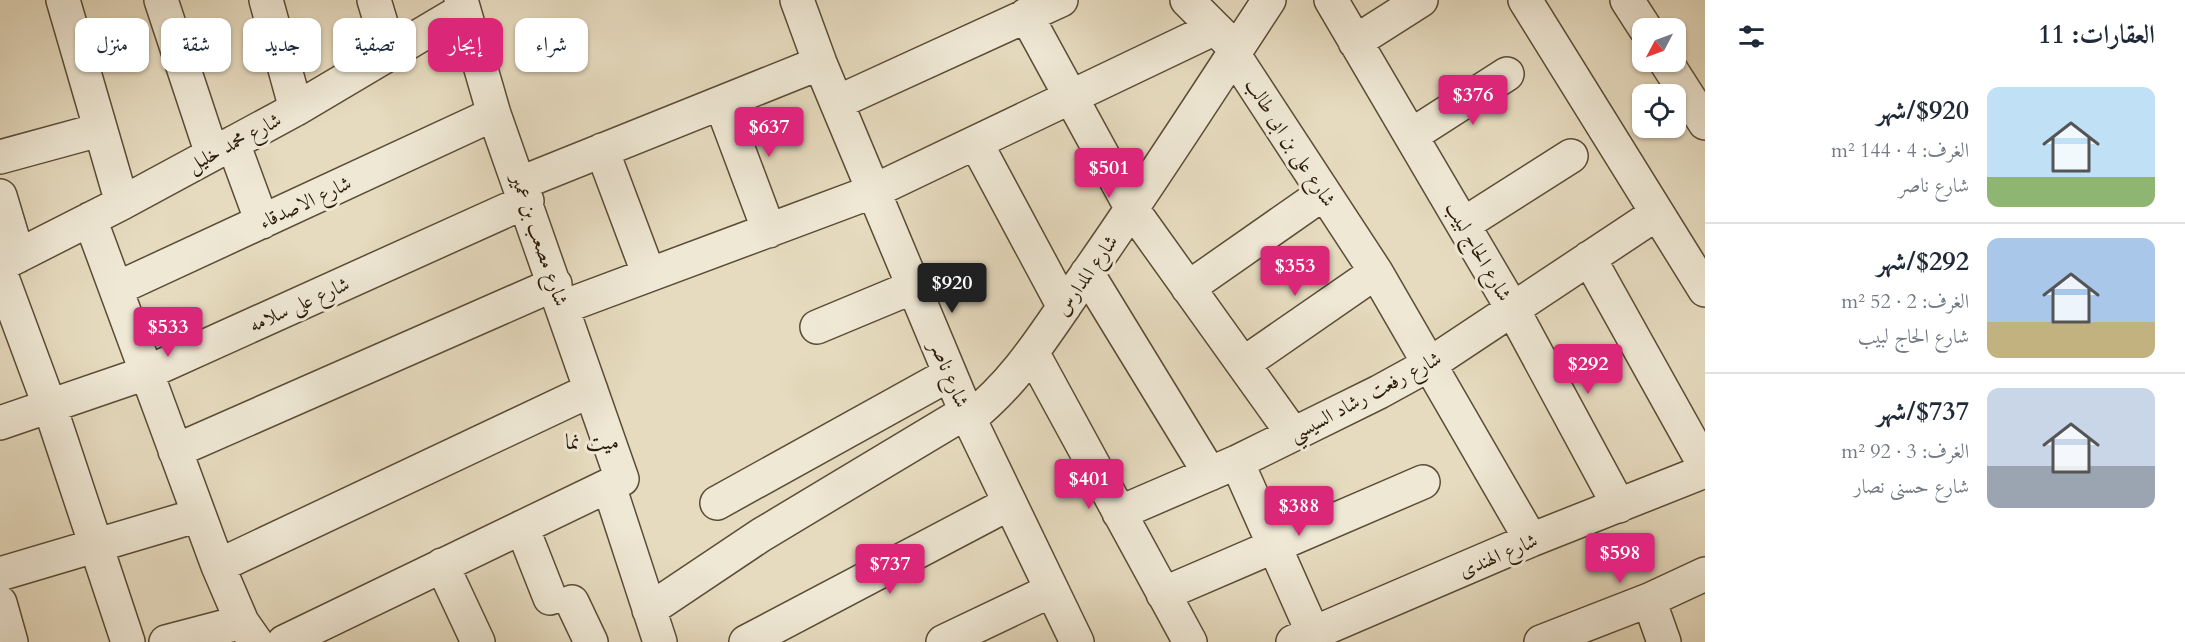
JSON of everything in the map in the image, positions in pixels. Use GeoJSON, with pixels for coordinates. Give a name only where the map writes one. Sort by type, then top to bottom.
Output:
{"type":"FeatureCollection","features":[{"type":"Feature","properties":{"kind":"street"},"geometry":{"type":"LineString","coordinates":[[63,0],[122,203]]}},
{"type":"Feature","properties":{"kind":"street"},"geometry":{"type":"LineString","coordinates":[[160,0],[222,149],[262,222]]}},
{"type":"Feature","properties":{"kind":"street"},"geometry":{"type":"LineString","coordinates":[[266,0],[296,109]]}},
{"type":"Feature","properties":{"kind":"street"},"geometry":{"type":"LineString","coordinates":[[374,0],[379,18]]}},
{"type":"Feature","properties":{"kind":"street"},"geometry":{"type":"LineString","coordinates":[[838,102],[1061,0]]}},
{"type":"Feature","properties":{"kind":"street","name":"شارع على بن ابى طالب"},"geometry":{"type":"LineString","coordinates":[[1187,0],[1228,44],[1376,272],[1531,540]]}},
{"type":"Feature","properties":{"kind":"street","name":"شارع المدارس"},"geometry":{"type":"LineString","coordinates":[[649,610],[761,535],[998,396],[1033,354],[1132,209],[1228,44],[1269,0]]}},
{"type":"Feature","properties":{"kind":"street","name":"شارع الحاج لبيب"},"geometry":{"type":"LineString","coordinates":[[1331,0],[1512,308],[1619,506]]}},
{"type":"Feature","properties":{"kind":"street"},"geometry":{"type":"LineString","coordinates":[[1355,42],[1421,0]]}},
{"type":"Feature","properties":{"kind":"street"},"geometry":{"type":"LineString","coordinates":[[1525,0],[1705,290]]}},
{"type":"Feature","properties":{"kind":"street"},"geometry":{"type":"LineString","coordinates":[[1627,0],[1639,18]]}},
{"type":"Feature","properties":{"kind":"street","name":"شارع محمد خليل"},"geometry":{"type":"LineString","coordinates":[[416,35],[463,3]]}},
{"type":"Feature","properties":{"kind":"street","name":"شارع مصعب بن عمير"},"geometry":{"type":"LineString","coordinates":[[463,3],[495,114],[591,390],[649,610],[660,642]]}},
{"type":"Feature","properties":{"kind":"street","name":"شارع ناصر"},"geometry":{"type":"LineString","coordinates":[[809,4],[820,63],[913,287],[968,415],[1077,642]]}},
{"type":"Feature","properties":{"kind":"street"},"geometry":{"type":"LineString","coordinates":[[1026,15],[1132,209],[1293,434]]}},
{"type":"Feature","properties":{"kind":"street"},"geometry":{"type":"LineString","coordinates":[[175,451],[559,295],[649,275],[874,191],[1071,98],[1228,44]]}},
{"type":"Feature","properties":{"kind":"street","name":"شارع على سلامه"},"geometry":{"type":"LineString","coordinates":[[0,423],[146,373],[524,192],[602,150],[820,63]]}},
{"type":"Feature","properties":{"kind":"street","name":"شارع محمد خليل"},"geometry":{"type":"LineString","coordinates":[[6,264],[296,109],[358,72]]}},
{"type":"Feature","properties":{"kind":"street"},"geometry":{"type":"LineString","coordinates":[[1672,72],[1705,123]]}},
{"type":"Feature","properties":{"kind":"street"},"geometry":{"type":"LineString","coordinates":[[1412,135],[1507,75]]}},
{"type":"Feature","properties":{"kind":"street"},"geometry":{"type":"LineString","coordinates":[[721,103],[769,231]]}},
{"type":"Feature","properties":{"kind":"street","name":"شارع الاصدقاء"},"geometry":{"type":"LineString","coordinates":[[116,289],[495,114]]}},
{"type":"Feature","properties":{"kind":"street"},"geometry":{"type":"LineString","coordinates":[[0,157],[99,130]]}},
{"type":"Feature","properties":{"kind":"street"},"geometry":{"type":"LineString","coordinates":[[976,143],[1064,307]]}},
{"type":"Feature","properties":{"kind":"street"},"geometry":{"type":"LineString","coordinates":[[602,150],[649,275]]}},
{"type":"Feature","properties":{"kind":"street"},"geometry":{"type":"LineString","coordinates":[[1464,224],[1571,156]]}},
{"type":"Feature","properties":{"kind":"street"},"geometry":{"type":"LineString","coordinates":[[1188,288],[1324,193]]}},
{"type":"Feature","properties":{"kind":"street"},"geometry":{"type":"LineString","coordinates":[[0,196],[6,264],[50,407],[128,642]]}},
{"type":"Feature","properties":{"kind":"street","name":"شارع رفعت رشاد السيسي"},"geometry":{"type":"LineString","coordinates":[[1119,513],[1224,468],[1431,364],[1656,214]]}},
{"type":"Feature","properties":{"kind":"street"},"geometry":{"type":"LineString","coordinates":[[90,219],[218,566],[249,632],[166,642]]}},
{"type":"Feature","properties":{"kind":"street"},"geometry":{"type":"LineString","coordinates":[[1589,258],[1705,466]]}},
{"type":"Feature","properties":{"kind":"street"},"geometry":{"type":"LineString","coordinates":[[1243,364],[1376,272]]}},
{"type":"Feature","properties":{"kind":"street"},"geometry":{"type":"LineString","coordinates":[[1087,273],[1224,468],[1275,546],[1303,637]]}},
{"type":"Feature","properties":{"kind":"street"},"geometry":{"type":"LineString","coordinates":[[817,327],[913,287]]}},
{"type":"Feature","properties":{"kind":"street"},"geometry":{"type":"LineString","coordinates":[[1033,354],[1190,642]]}},
{"type":"Feature","properties":{"kind":"street"},"geometry":{"type":"LineString","coordinates":[[717,503],[950,374]]}},
{"type":"Feature","properties":{"kind":"street"},"geometry":{"type":"LineString","coordinates":[[218,566],[591,390]]}},
{"type":"Feature","properties":{"kind":"street","name":"شارع الهندى"},"geometry":{"type":"LineString","coordinates":[[1303,637],[1531,540],[1705,471]]}},
{"type":"Feature","properties":{"kind":"street"},"geometry":{"type":"LineString","coordinates":[[284,642],[615,482]]}},
{"type":"Feature","properties":{"kind":"street"},"geometry":{"type":"LineString","coordinates":[[1163,594],[1423,482]]}},
{"type":"Feature","properties":{"kind":"street"},"geometry":{"type":"LineString","coordinates":[[746,642],[1010,503]]}},
{"type":"Feature","properties":{"kind":"street"},"geometry":{"type":"LineString","coordinates":[[0,574],[198,514]]}},
{"type":"Feature","properties":{"kind":"street"},"geometry":{"type":"LineString","coordinates":[[522,527],[561,600],[591,642]]}},
{"type":"Feature","properties":{"kind":"street"},"geometry":{"type":"LineString","coordinates":[[442,565],[478,642]]}},
{"type":"Feature","properties":{"kind":"street"},"geometry":{"type":"LineString","coordinates":[[1549,640],[1649,600],[1705,574]]}},
{"type":"Feature","properties":{"kind":"street"},"geometry":{"type":"LineString","coordinates":[[943,642],[1052,590]]}},
{"type":"Feature","properties":{"kind":"street"},"geometry":{"type":"LineString","coordinates":[[1649,600],[1664,642]]}},
{"type":"Feature","properties":{"kind":"street"},"geometry":{"type":"LineString","coordinates":[[0,603],[11,642]]}},
{"type":"Feature","properties":{"kind":"district","name":"ميت نما"},"geometry":{"type":"Point","coordinates":[592,441]}}]}
